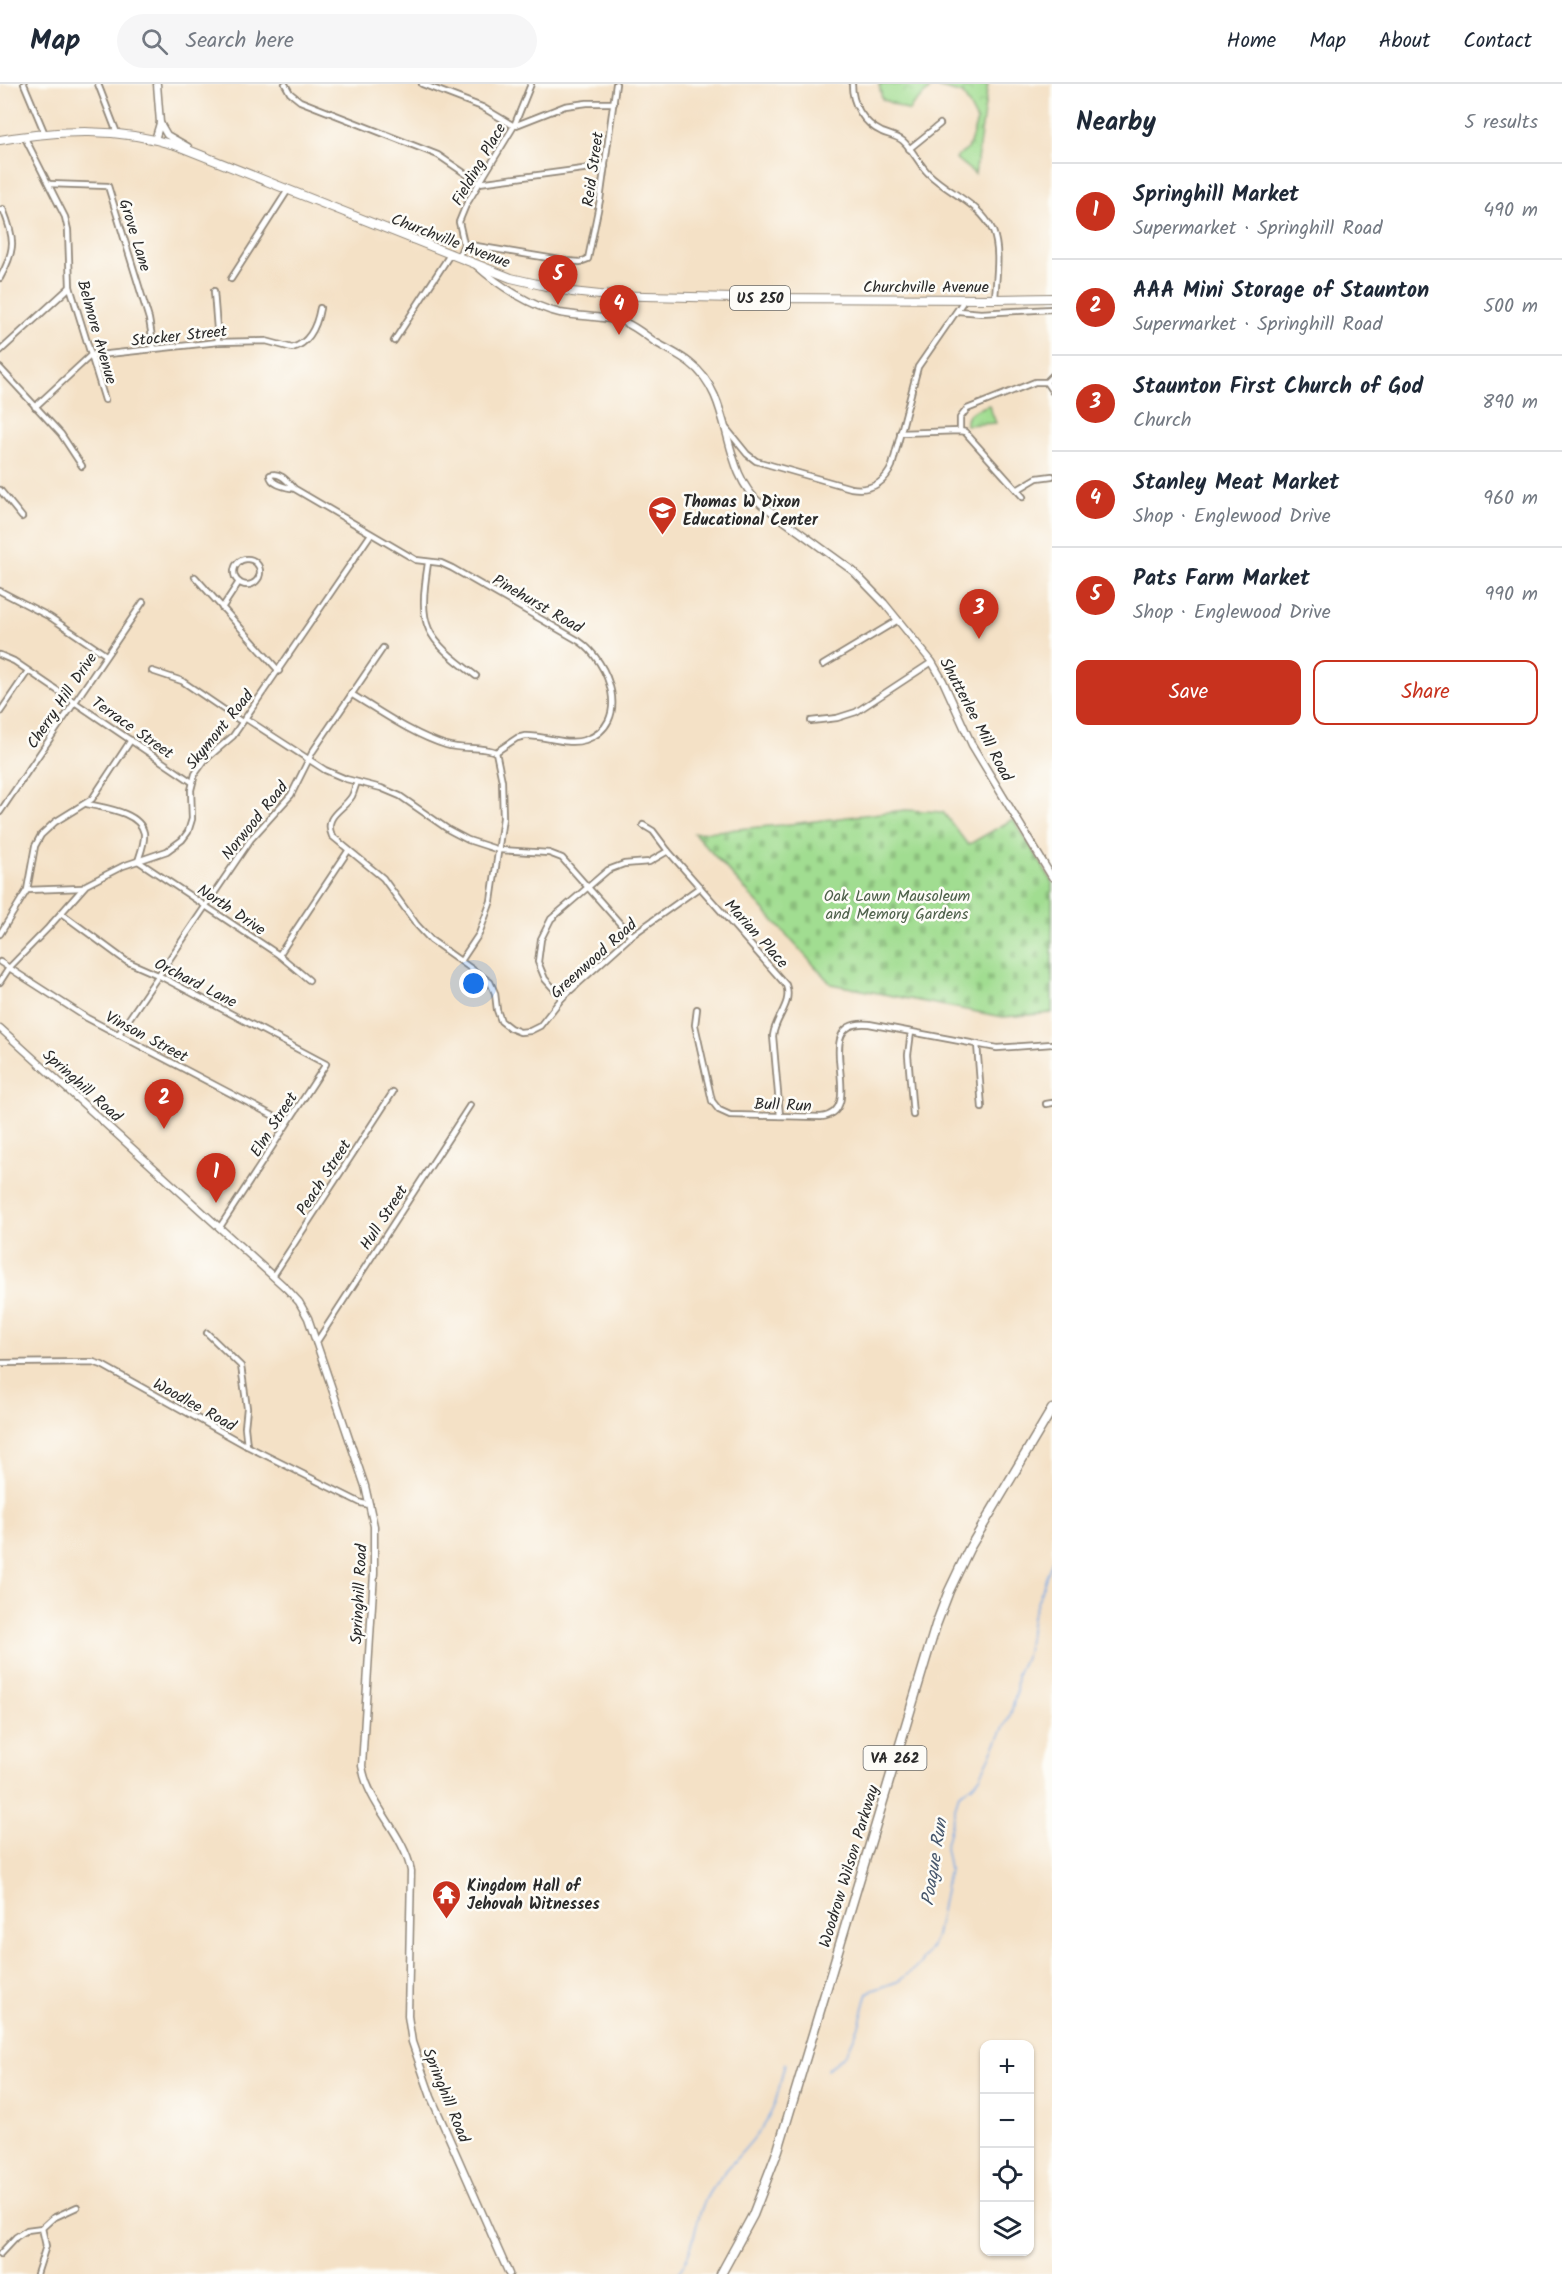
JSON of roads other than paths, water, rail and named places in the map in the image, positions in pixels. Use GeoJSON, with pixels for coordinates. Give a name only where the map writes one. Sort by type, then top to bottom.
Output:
{"type":"FeatureCollection","features":[{"type":"Feature","properties":{"kind":"highway","name":"Woodrow Wilson Parkway"},"geometry":{"type":"LineString","coordinates":[[721,2274],[753,2215],[778,2151],[928,1646],[949,1591],[977,1534],[1052,1409]]}},
{"type":"Feature","properties":{"kind":"main road","name":"Churchville Avenue"},"geometry":{"type":"LineString","coordinates":[[0,140],[84,131],[117,133],[155,140],[455,254],[511,278],[564,290],[600,295],[1052,298]]}},
{"type":"Feature","properties":{"kind":"street"},"geometry":{"type":"LineString","coordinates":[[24,84],[45,134]]}},
{"type":"Feature","properties":{"kind":"street"},"geometry":{"type":"LineString","coordinates":[[100,84],[117,133]]}},
{"type":"Feature","properties":{"kind":"street"},"geometry":{"type":"LineString","coordinates":[[155,140],[160,123],[157,84]]}},
{"type":"Feature","properties":{"kind":"street"},"geometry":{"type":"LineString","coordinates":[[285,84],[290,93],[300,101],[438,155],[479,183],[605,166]]}},
{"type":"Feature","properties":{"kind":"street"},"geometry":{"type":"LineString","coordinates":[[422,84],[482,107],[514,126],[564,106],[587,102],[614,102]]}},
{"type":"Feature","properties":{"kind":"street","name":"Fielding Place"},"geometry":{"type":"LineString","coordinates":[[394,341],[464,244],[460,232],[460,218],[514,126],[531,84]]}},
{"type":"Feature","properties":{"kind":"street","name":"Reid Street"},"geometry":{"type":"LineString","coordinates":[[464,244],[567,261],[580,262],[590,258],[616,84]]}},
{"type":"Feature","properties":{"kind":"street"},"geometry":{"type":"LineString","coordinates":[[852,84],[854,100],[863,117],[876,129],[900,139],[928,173],[949,191],[978,210],[989,224],[995,238],[997,252],[995,299]]}},
{"type":"Feature","properties":{"kind":"street"},"geometry":{"type":"LineString","coordinates":[[160,123],[167,135],[196,154]]}},
{"type":"Feature","properties":{"kind":"street"},"geometry":{"type":"LineString","coordinates":[[909,149],[939,124]]}},
{"type":"Feature","properties":{"kind":"street","name":"Belmore Avenue"},"geometry":{"type":"LineString","coordinates":[[24,136],[63,212],[67,225],[70,287],[105,400]]}},
{"type":"Feature","properties":{"kind":"street","name":"Grove Lane"},"geometry":{"type":"LineString","coordinates":[[49,184],[108,186],[149,319],[154,349]]}},
{"type":"Feature","properties":{"kind":"street"},"geometry":{"type":"LineString","coordinates":[[231,279],[288,190]]}},
{"type":"Feature","properties":{"kind":"street"},"geometry":{"type":"LineString","coordinates":[[0,278],[14,246],[12,231],[2,210]]}},
{"type":"Feature","properties":{"kind":"street","name":"Shutterlee Mill Road"},"geometry":{"type":"LineString","coordinates":[[472,262],[494,281],[558,312],[626,323],[688,361],[705,379],[726,428],[742,478],[754,498],[846,565],[865,582],[932,662],[972,745],[1052,878]]}},
{"type":"Feature","properties":{"kind":"street"},"geometry":{"type":"LineString","coordinates":[[507,288],[511,278]]}},
{"type":"Feature","properties":{"kind":"street"},"geometry":{"type":"LineString","coordinates":[[0,351],[70,287]]}},
{"type":"Feature","properties":{"kind":"street"},"geometry":{"type":"LineString","coordinates":[[214,291],[218,342]]}},
{"type":"Feature","properties":{"kind":"street"},"geometry":{"type":"LineString","coordinates":[[726,428],[747,454],[760,463],[858,489],[872,487],[886,477],[892,466],[918,366],[965,299]]}},
{"type":"Feature","properties":{"kind":"street","name":"Stocker Street"},"geometry":{"type":"LineString","coordinates":[[90,356],[218,342],[266,341],[288,348],[295,347],[304,342],[317,323],[320,308]]}},
{"type":"Feature","properties":{"kind":"street"},"geometry":{"type":"LineString","coordinates":[[958,311],[981,313],[1052,309]]}},
{"type":"Feature","properties":{"kind":"street"},"geometry":{"type":"LineString","coordinates":[[36,407],[90,356]]}},
{"type":"Feature","properties":{"kind":"street"},"geometry":{"type":"LineString","coordinates":[[0,368],[61,434],[82,466]]}},
{"type":"Feature","properties":{"kind":"street"},"geometry":{"type":"LineString","coordinates":[[960,431],[960,418],[967,409],[1035,382],[1046,382],[1052,376]]}},
{"type":"Feature","properties":{"kind":"street"},"geometry":{"type":"LineString","coordinates":[[1046,382],[1052,391]]}},
{"type":"Feature","properties":{"kind":"street"},"geometry":{"type":"LineString","coordinates":[[900,433],[960,431],[968,434],[1023,497]]}},
{"type":"Feature","properties":{"kind":"street","name":"Pinehurst Road"},"geometry":{"type":"LineString","coordinates":[[295,489],[273,482],[270,475],[277,474],[285,478],[295,489],[416,560],[441,563],[452,567],[579,641],[598,662],[611,688],[613,702],[608,719],[598,732],[592,737],[570,741],[527,735],[517,738],[496,752]]}},
{"type":"Feature","properties":{"kind":"street"},"geometry":{"type":"LineString","coordinates":[[1017,490],[1032,480],[1052,476]]}},
{"type":"Feature","properties":{"kind":"street"},"geometry":{"type":"LineString","coordinates":[[0,490],[22,517]]}},
{"type":"Feature","properties":{"kind":"street","name":"Skymont Road"},"geometry":{"type":"LineString","coordinates":[[0,981],[9,968],[82,888],[102,876],[167,851],[184,837],[192,819],[192,782],[204,761],[230,740],[371,534]]}},
{"type":"Feature","properties":{"kind":"street"},"geometry":{"type":"LineString","coordinates":[[244,559],[253,561],[259,568],[258,578],[251,584],[239,582],[234,573],[236,565],[244,559]]}},
{"type":"Feature","properties":{"kind":"street"},"geometry":{"type":"LineString","coordinates":[[428,563],[423,604],[427,626],[437,642],[476,676]]}},
{"type":"Feature","properties":{"kind":"street"},"geometry":{"type":"LineString","coordinates":[[195,578],[279,671]]}},
{"type":"Feature","properties":{"kind":"street"},"geometry":{"type":"LineString","coordinates":[[222,608],[239,582]]}},
{"type":"Feature","properties":{"kind":"street"},"geometry":{"type":"LineString","coordinates":[[0,591],[50,617],[106,656]]}},
{"type":"Feature","properties":{"kind":"street","name":"Cherry Hill Drive"},"geometry":{"type":"LineString","coordinates":[[0,812],[143,602]]}},
{"type":"Feature","properties":{"kind":"street"},"geometry":{"type":"LineString","coordinates":[[823,665],[898,620]]}},
{"type":"Feature","properties":{"kind":"street","name":"Norwood Road"},"geometry":{"type":"LineString","coordinates":[[118,1035],[251,839],[291,795],[309,760],[383,648]]}},
{"type":"Feature","properties":{"kind":"street","name":"Terrace Street"},"geometry":{"type":"LineString","coordinates":[[0,655],[11,659],[192,782]]}},
{"type":"Feature","properties":{"kind":"street"},"geometry":{"type":"LineString","coordinates":[[811,721],[837,718],[856,712],[932,662]]}},
{"type":"Feature","properties":{"kind":"street"},"geometry":{"type":"LineString","coordinates":[[0,712],[28,671]]}},
{"type":"Feature","properties":{"kind":"street"},"geometry":{"type":"LineString","coordinates":[[152,671],[182,681],[330,772],[398,795],[459,836],[499,850],[557,855],[567,862],[631,936]]}},
{"type":"Feature","properties":{"kind":"street"},"geometry":{"type":"LineString","coordinates":[[351,694],[439,742],[455,747],[496,752],[503,802],[499,850],[491,901],[475,942],[461,961]]}},
{"type":"Feature","properties":{"kind":"street"},"geometry":{"type":"LineString","coordinates":[[0,934],[27,890],[35,846],[41,835],[55,822],[87,804],[131,740]]}},
{"type":"Feature","properties":{"kind":"street","name":"Greenwood Road"},"geometry":{"type":"LineString","coordinates":[[357,782],[351,797],[333,815],[329,825],[334,840],[383,878],[427,936],[490,982],[500,1017],[504,1024],[513,1030],[525,1032],[538,1028],[562,998],[631,936],[700,887]]}},
{"type":"Feature","properties":{"kind":"street"},"geometry":{"type":"LineString","coordinates":[[87,804],[124,814],[140,825],[144,835],[138,861]]}},
{"type":"Feature","properties":{"kind":"street","name":"Marian Place"},"geometry":{"type":"LineString","coordinates":[[643,825],[653,831],[787,986],[788,1000],[775,1026],[773,1037],[780,1116]]}},
{"type":"Feature","properties":{"kind":"street"},"geometry":{"type":"LineString","coordinates":[[279,955],[348,850]]}},
{"type":"Feature","properties":{"kind":"street"},"geometry":{"type":"LineString","coordinates":[[562,998],[542,973],[538,962],[539,946],[551,919],[587,886],[612,868],[624,864],[647,863],[668,851]]}},
{"type":"Feature","properties":{"kind":"street","name":"North Drive"},"geometry":{"type":"LineString","coordinates":[[138,861],[279,955],[309,980]]}},
{"type":"Feature","properties":{"kind":"street"},"geometry":{"type":"LineString","coordinates":[[27,890],[82,888]]}},
{"type":"Feature","properties":{"kind":"street","name":"Orchard Lane"},"geometry":{"type":"LineString","coordinates":[[61,913],[122,958],[326,1064]]}},
{"type":"Feature","properties":{"kind":"street","name":"Vinson Street"},"geometry":{"type":"LineString","coordinates":[[0,962],[87,1018],[288,1124]]}},
{"type":"Feature","properties":{"kind":"street","name":"Bull Run"},"geometry":{"type":"LineString","coordinates":[[697,1009],[695,1025],[712,1101],[716,1107],[730,1115],[826,1117],[837,1110],[842,1098],[838,1044],[844,1032],[850,1027],[864,1023],[1002,1048],[1052,1044]]}},
{"type":"Feature","properties":{"kind":"street","name":"Springhill Road"},"geometry":{"type":"LineString","coordinates":[[0,1028],[220,1227],[273,1276],[303,1308],[370,1505],[375,1549],[361,1754],[362,1769],[369,1787],[407,1856],[410,1867],[412,1889],[408,2016],[415,2056],[509,2274]]}},
{"type":"Feature","properties":{"kind":"street"},"geometry":{"type":"LineString","coordinates":[[911,1032],[908,1055],[913,1114]]}},
{"type":"Feature","properties":{"kind":"street"},"geometry":{"type":"LineString","coordinates":[[977,1044],[982,1108]]}},
{"type":"Feature","properties":{"kind":"street","name":"Elm Street"},"geometry":{"type":"LineString","coordinates":[[220,1227],[326,1064]]}},
{"type":"Feature","properties":{"kind":"street","name":"Peach Street"},"geometry":{"type":"LineString","coordinates":[[273,1276],[393,1092]]}},
{"type":"Feature","properties":{"kind":"street","name":"Hull Street"},"geometry":{"type":"LineString","coordinates":[[316,1343],[470,1105]]}},
{"type":"Feature","properties":{"kind":"street"},"geometry":{"type":"LineString","coordinates":[[207,1333],[241,1366],[247,1408],[245,1427],[247,1446]]}},
{"type":"Feature","properties":{"kind":"street","name":"Woodlee Road"},"geometry":{"type":"LineString","coordinates":[[0,1363],[98,1363],[247,1446],[361,1503],[370,1505]]}},
{"type":"Feature","properties":{"kind":"street"},"geometry":{"type":"LineString","coordinates":[[0,2254],[9,2242],[27,2230],[42,2228],[53,2218],[77,2207]]}},
{"type":"Feature","properties":{"kind":"street"},"geometry":{"type":"LineString","coordinates":[[38,2274],[46,2246],[42,2228]]}},
{"type":"Feature","properties":{"kind":"waterway","name":"Poague Run"},"geometry":{"type":"LineString","coordinates":[[827,2069],[847,2053],[859,2026],[868,1992],[899,1981],[919,1965],[931,1948],[936,1936],[949,1869],[945,1848],[959,1793],[972,1786],[980,1777],[1011,1713],[1016,1693],[1017,1674],[1027,1653],[1032,1617],[1052,1561]]}},
{"type":"Feature","properties":{"kind":"waterway","name":"Poague Run"},"geometry":{"type":"LineString","coordinates":[[677,2274],[688,2255],[700,2213],[709,2193],[767,2120],[773,2108],[785,2063]]}},
{"type":"Feature","properties":{"kind":"place","name":"Pats Farm Market"},"geometry":{"type":"Point","coordinates":[558,305]}},
{"type":"Feature","properties":{"kind":"place","name":"Stanley Meat Market"},"geometry":{"type":"Point","coordinates":[619,335]}},
{"type":"Feature","properties":{"kind":"place","name":"Thomas W Dixon Educational Center"},"geometry":{"type":"Point","coordinates":[662,536]}},
{"type":"Feature","properties":{"kind":"place","name":"Staunton First Church of God"},"geometry":{"type":"Point","coordinates":[979,639]}},
{"type":"Feature","properties":{"kind":"place","name":"AAA Mini Storage of Staunton"},"geometry":{"type":"Point","coordinates":[164,1129]}},
{"type":"Feature","properties":{"kind":"place","name":"Springhill Market"},"geometry":{"type":"Point","coordinates":[216,1203]}},
{"type":"Feature","properties":{"kind":"place","name":"Kingdom Hall of Jehovah Witnesses"},"geometry":{"type":"Point","coordinates":[446,1920]}},
{"type":"Feature","properties":{"kind":"park label","name":"Oak Lawn Mausoleum and Memory Gardens"},"geometry":{"type":"Point","coordinates":[897,904]}}]}
